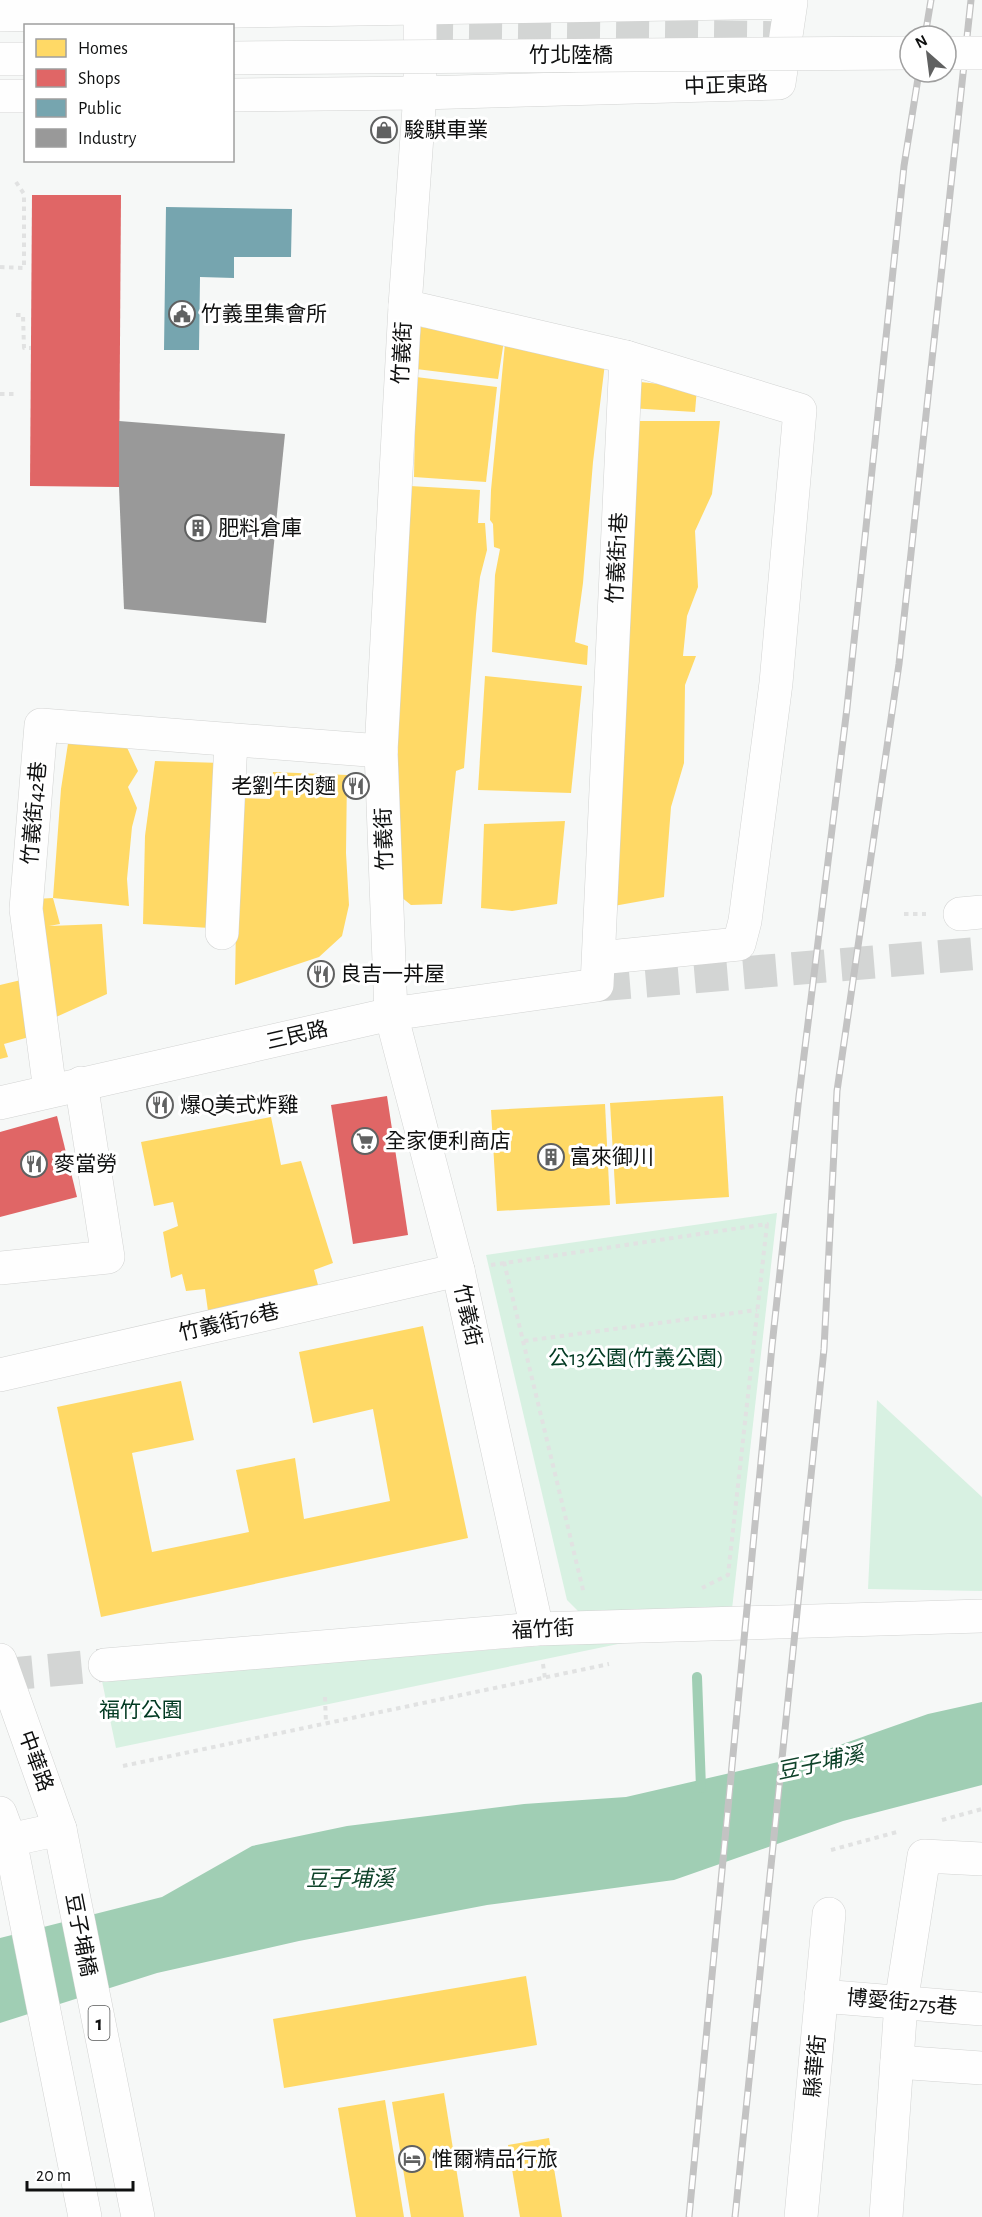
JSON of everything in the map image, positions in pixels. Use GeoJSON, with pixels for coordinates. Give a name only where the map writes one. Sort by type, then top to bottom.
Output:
{"type":"FeatureCollection","features":[{"type":"Feature","properties":{"kind":"street","name":"中正東路"},"geometry":{"type":"LineString","coordinates":[[0,15],[59,20],[420,13],[638,2],[791,2],[778,83],[420,93],[234,95]]}},
{"type":"Feature","properties":{"kind":"street","name":"竹義街"},"geometry":{"type":"LineString","coordinates":[[420,13],[420,93],[405,306],[381,751],[391,1014],[458,1270],[537,1629]]}},
{"type":"Feature","properties":{"kind":"street"},"geometry":{"type":"LineString","coordinates":[[958,53],[982,52]]}},
{"type":"Feature","properties":{"kind":"street","name":"竹北陸橋"},"geometry":{"type":"LineString","coordinates":[[234,58],[898,53]]}},
{"type":"Feature","properties":{"kind":"street"},"geometry":{"type":"LineString","coordinates":[[0,59],[24,59]]}},
{"type":"Feature","properties":{"kind":"street"},"geometry":{"type":"LineString","coordinates":[[0,96],[24,96]]}},
{"type":"Feature","properties":{"kind":"street"},"geometry":{"type":"LineString","coordinates":[[405,306],[626,357]]}},
{"type":"Feature","properties":{"kind":"street","name":"竹義街1巷"},"geometry":{"type":"LineString","coordinates":[[598,972],[626,357]]}},
{"type":"Feature","properties":{"kind":"street","name":"三民路"},"geometry":{"type":"LineString","coordinates":[[0,1103],[391,1014],[739,944],[745,921],[776,683],[800,410],[626,357]]}},
{"type":"Feature","properties":{"kind":"street","name":"竹義街42巷"},"geometry":{"type":"LineString","coordinates":[[65,1087],[26,909],[41,725],[381,751]]}},
{"type":"Feature","properties":{"kind":"street"},"geometry":{"type":"LineString","coordinates":[[222,933],[231,740]]}},
{"type":"Feature","properties":{"kind":"street"},"geometry":{"type":"LineString","coordinates":[[0,1268],[108,1257],[65,1087]]}},
{"type":"Feature","properties":{"kind":"street","name":"竹義街76巷"},"geometry":{"type":"LineString","coordinates":[[0,1374],[458,1270]]}},
{"type":"Feature","properties":{"kind":"street","name":"福竹街"},"geometry":{"type":"LineString","coordinates":[[105,1665],[537,1629],[982,1616]]}},
{"type":"Feature","properties":{"kind":"street","name":"中華路"},"geometry":{"type":"LineString","coordinates":[[0,1660],[60,1829]]}},
{"type":"Feature","properties":{"kind":"street"},"geometry":{"type":"LineString","coordinates":[[60,1829],[3,1832],[85,2217]]}},
{"type":"Feature","properties":{"kind":"street","name":"豆子埔橋"},"geometry":{"type":"LineString","coordinates":[[60,1829],[138,2217]]}},
{"type":"Feature","properties":{"kind":"street"},"geometry":{"type":"LineString","coordinates":[[886,2217],[902,2002],[924,1856],[982,1859]]}},
{"type":"Feature","properties":{"kind":"street","name":"縣華街"},"geometry":{"type":"LineString","coordinates":[[801,2217],[829,1914]]}},
{"type":"Feature","properties":{"kind":"street","name":"博愛街275巷"},"geometry":{"type":"LineString","coordinates":[[821,1995],[982,2009]]}},
{"type":"Feature","properties":{"kind":"street"},"geometry":{"type":"LineString","coordinates":[[897,2062],[982,2068]]}},
{"type":"Feature","properties":{"kind":"path"},"geometry":{"type":"LineString","coordinates":[[0,267],[24,268],[24,194],[16,182]]}},
{"type":"Feature","properties":{"kind":"path"},"geometry":{"type":"LineString","coordinates":[[24,230],[32,230]]}},
{"type":"Feature","properties":{"kind":"path"},"geometry":{"type":"LineString","coordinates":[[16,315],[23,315],[24,348],[31,348]]}},
{"type":"Feature","properties":{"kind":"path"},"geometry":{"type":"LineString","coordinates":[[0,394],[16,394]]}},
{"type":"Feature","properties":{"kind":"path"},"geometry":{"type":"LineString","coordinates":[[585,1598],[504,1262],[767,1224],[728,1575],[696,1592]]}},
{"type":"Feature","properties":{"kind":"path"},"geometry":{"type":"LineString","coordinates":[[524,1341],[757,1310]]}},
{"type":"Feature","properties":{"kind":"path"},"geometry":{"type":"LineString","coordinates":[[123,1766],[615,1663]]}},
{"type":"Feature","properties":{"kind":"path"},"geometry":{"type":"LineString","coordinates":[[325,1697],[326,1724]]}},
{"type":"Feature","properties":{"kind":"green space","name":"公13公園(竹義公園)"},"geometry":{"type":"Polygon","coordinates":[[[777,1213],[732,1609],[587,1620],[567,1600],[486,1255],[777,1213]]]}},
{"type":"Feature","properties":{"kind":"green space"},"geometry":{"type":"Polygon","coordinates":[[[877,1400],[982,1497],[982,1591],[868,1589],[877,1400]]]}},
{"type":"Feature","properties":{"kind":"green space","name":"福竹公園"},"geometry":{"type":"Polygon","coordinates":[[[652,1637],[116,1748],[102,1681],[652,1637]]]}},
{"type":"Feature","properties":{"kind":"water","name":"豆子埔溪"},"geometry":{"type":"Polygon","coordinates":[[[982,1702],[982,1785],[843,1821],[674,1880],[487,1905],[299,1941],[157,1973],[0,2023],[0,1938],[162,1897],[252,1846],[347,1826],[524,1804],[626,1797],[817,1753],[928,1714],[982,1702]]]}},
{"type":"Feature","properties":{"kind":"building: Homes"},"geometry":{"type":"Polygon","coordinates":[[[421,327],[468,334],[505,334],[498,379],[416,369],[421,327]]]}},
{"type":"Feature","properties":{"kind":"building: Homes"},"geometry":{"type":"Polygon","coordinates":[[[506,333],[606,355],[575,642],[588,646],[587,665],[492,652],[495,575],[500,549],[494,547],[493,524],[490,520],[491,490],[506,333]]]}},
{"type":"Feature","properties":{"kind":"building: Homes"},"geometry":{"type":"Polygon","coordinates":[[[416,377],[497,387],[486,482],[414,477],[416,377]]]}},
{"type":"Feature","properties":{"kind":"building: Homes"},"geometry":{"type":"Polygon","coordinates":[[[631,381],[697,388],[695,412],[629,408],[631,381]]]}},
{"type":"Feature","properties":{"kind":"building: Homes"},"geometry":{"type":"Polygon","coordinates":[[[625,421],[720,421],[712,494],[695,531],[698,587],[687,616],[683,656],[696,656],[685,685],[684,763],[671,807],[664,897],[608,907],[625,421]]]}},
{"type":"Feature","properties":{"kind":"building: Homes"},"geometry":{"type":"Polygon","coordinates":[[[410,486],[480,490],[478,523],[485,523],[487,550],[480,577],[476,614],[464,768],[456,771],[442,904],[411,905],[390,888],[397,680],[410,486]]]}},
{"type":"Feature","properties":{"kind":"building: Homes"},"geometry":{"type":"Polygon","coordinates":[[[485,676],[582,686],[571,793],[478,790],[485,676]]]}},
{"type":"Feature","properties":{"kind":"building: Homes"},"geometry":{"type":"Polygon","coordinates":[[[69,737],[123,739],[138,771],[128,787],[137,808],[132,827],[127,879],[129,906],[53,898],[61,789],[69,737]]]}},
{"type":"Feature","properties":{"kind":"building: Homes"},"geometry":{"type":"Polygon","coordinates":[[[155,761],[222,763],[210,928],[143,924],[145,836],[155,761]]]}},
{"type":"Feature","properties":{"kind":"building: Homes"},"geometry":{"type":"Polygon","coordinates":[[[273,772],[347,775],[346,853],[349,905],[342,936],[319,957],[235,985],[238,798],[270,799],[273,772]]]}},
{"type":"Feature","properties":{"kind":"building: Homes"},"geometry":{"type":"Polygon","coordinates":[[[565,821],[557,904],[512,911],[481,908],[484,824],[565,821]]]}},
{"type":"Feature","properties":{"kind":"building: Homes"},"geometry":{"type":"Polygon","coordinates":[[[53,898],[60,924],[49,926],[102,924],[107,994],[45,1022],[35,899],[53,898]]]}},
{"type":"Feature","properties":{"kind":"building: Homes"},"geometry":{"type":"Polygon","coordinates":[[[21,980],[40,1034],[4,1044],[8,1057],[0,1059],[0,985],[21,980]]]}},
{"type":"Feature","properties":{"kind":"building: Homes","name":"富來御川"},"geometry":{"type":"Polygon","coordinates":[[[723,1096],[729,1197],[616,1204],[610,1103],[723,1096]]]}},
{"type":"Feature","properties":{"kind":"building: Homes","name":"富來御川"},"geometry":{"type":"Polygon","coordinates":[[[605,1104],[610,1205],[497,1211],[491,1110],[605,1104]]]}},
{"type":"Feature","properties":{"kind":"building: Homes"},"geometry":{"type":"Polygon","coordinates":[[[271,1117],[281,1165],[301,1161],[333,1263],[314,1270],[322,1300],[210,1326],[205,1289],[186,1291],[182,1274],[171,1278],[163,1232],[178,1226],[173,1202],[154,1206],[141,1142],[271,1117]]]}},
{"type":"Feature","properties":{"kind":"building: Homes"},"geometry":{"type":"Polygon","coordinates":[[[423,1326],[468,1538],[101,1617],[57,1407],[181,1381],[194,1440],[132,1453],[152,1552],[249,1532],[236,1470],[295,1458],[304,1519],[390,1501],[373,1409],[313,1423],[299,1352],[423,1326]]]}},
{"type":"Feature","properties":{"kind":"building: Homes"},"geometry":{"type":"Polygon","coordinates":[[[526,1976],[537,2045],[284,2088],[273,2019],[526,1976]]]}},
{"type":"Feature","properties":{"kind":"building: Homes"},"geometry":{"type":"Polygon","coordinates":[[[444,2093],[464,2217],[411,2217],[392,2102],[444,2093]]]}},
{"type":"Feature","properties":{"kind":"building: Homes"},"geometry":{"type":"Polygon","coordinates":[[[385,2100],[404,2217],[356,2217],[338,2108],[385,2100]]]}},
{"type":"Feature","properties":{"kind":"building: Homes"},"geometry":{"type":"Polygon","coordinates":[[[549,2138],[562,2217],[520,2217],[508,2145],[549,2138]]]}},
{"type":"Feature","properties":{"kind":"building: Shops"},"geometry":{"type":"Polygon","coordinates":[[[32,195],[121,195],[119,487],[30,486],[32,195]]]}},
{"type":"Feature","properties":{"kind":"building: Shops","name":"全家便利商店"},"geometry":{"type":"Polygon","coordinates":[[[387,1096],[408,1235],[353,1244],[331,1105],[387,1096]]]}},
{"type":"Feature","properties":{"kind":"building: Shops","name":"麥當勞"},"geometry":{"type":"Polygon","coordinates":[[[57,1116],[77,1197],[0,1217],[0,1132],[57,1116]]]}},
{"type":"Feature","properties":{"kind":"building: Public","name":"竹義里集會所"},"geometry":{"type":"Polygon","coordinates":[[[166,207],[292,209],[291,257],[234,257],[234,278],[200,277],[199,350],[164,350],[166,207]]]}},
{"type":"Feature","properties":{"kind":"building: Industry","name":"肥料倉庫"},"geometry":{"type":"Polygon","coordinates":[[[119,421],[285,434],[266,623],[124,609],[119,421]]]}},
{"type":"Feature","properties":{"kind":"waterway"},"geometry":{"type":"LineString","coordinates":[[697,1677],[701,1788]]}},
{"type":"Feature","properties":{"kind":"tunnel"},"geometry":{"type":"LineString","coordinates":[[420,33],[800,38]]}},
{"type":"Feature","properties":{"kind":"tunnel"},"geometry":{"type":"LineString","coordinates":[[597,985],[982,953]]}},
{"type":"Feature","properties":{"kind":"tunnel"},"geometry":{"type":"LineString","coordinates":[[0,1675],[105,1665]]}},
{"type":"Feature","properties":{"kind":"railway"},"geometry":{"type":"LineString","coordinates":[[927,24],[931,0]]}},
{"type":"Feature","properties":{"kind":"railway"},"geometry":{"type":"LineString","coordinates":[[735,2217],[824,1349],[837,1091],[899,664],[971,0]]}},
{"type":"Feature","properties":{"kind":"railway"},"geometry":{"type":"LineString","coordinates":[[689,2217],[772,1346],[799,1096],[847,708],[904,166],[917,84]]}},
{"type":"Feature","properties":{"kind":"place","name":"駿騏車業"},"geometry":{"type":"Point","coordinates":[384,130]}},
{"type":"Feature","properties":{"kind":"place","name":"竹義里集會所"},"geometry":{"type":"Point","coordinates":[182,314]}},
{"type":"Feature","properties":{"kind":"place","name":"肥料倉庫"},"geometry":{"type":"Point","coordinates":[198,528]}},
{"type":"Feature","properties":{"kind":"place","name":"老劉牛肉麵"},"geometry":{"type":"Point","coordinates":[356,786]}},
{"type":"Feature","properties":{"kind":"place","name":"良吉一丼屋"},"geometry":{"type":"Point","coordinates":[321,974]}},
{"type":"Feature","properties":{"kind":"place","name":"爆Q美式炸雞"},"geometry":{"type":"Point","coordinates":[160,1105]}},
{"type":"Feature","properties":{"kind":"place","name":"全家便利商店"},"geometry":{"type":"Point","coordinates":[365,1141]}},
{"type":"Feature","properties":{"kind":"place","name":"富來御川"},"geometry":{"type":"Point","coordinates":[551,1157]}},
{"type":"Feature","properties":{"kind":"place","name":"麥當勞"},"geometry":{"type":"Point","coordinates":[34,1164]}},
{"type":"Feature","properties":{"kind":"place","name":"惟爾精品行旅"},"geometry":{"type":"Point","coordinates":[412,2159]}}]}
